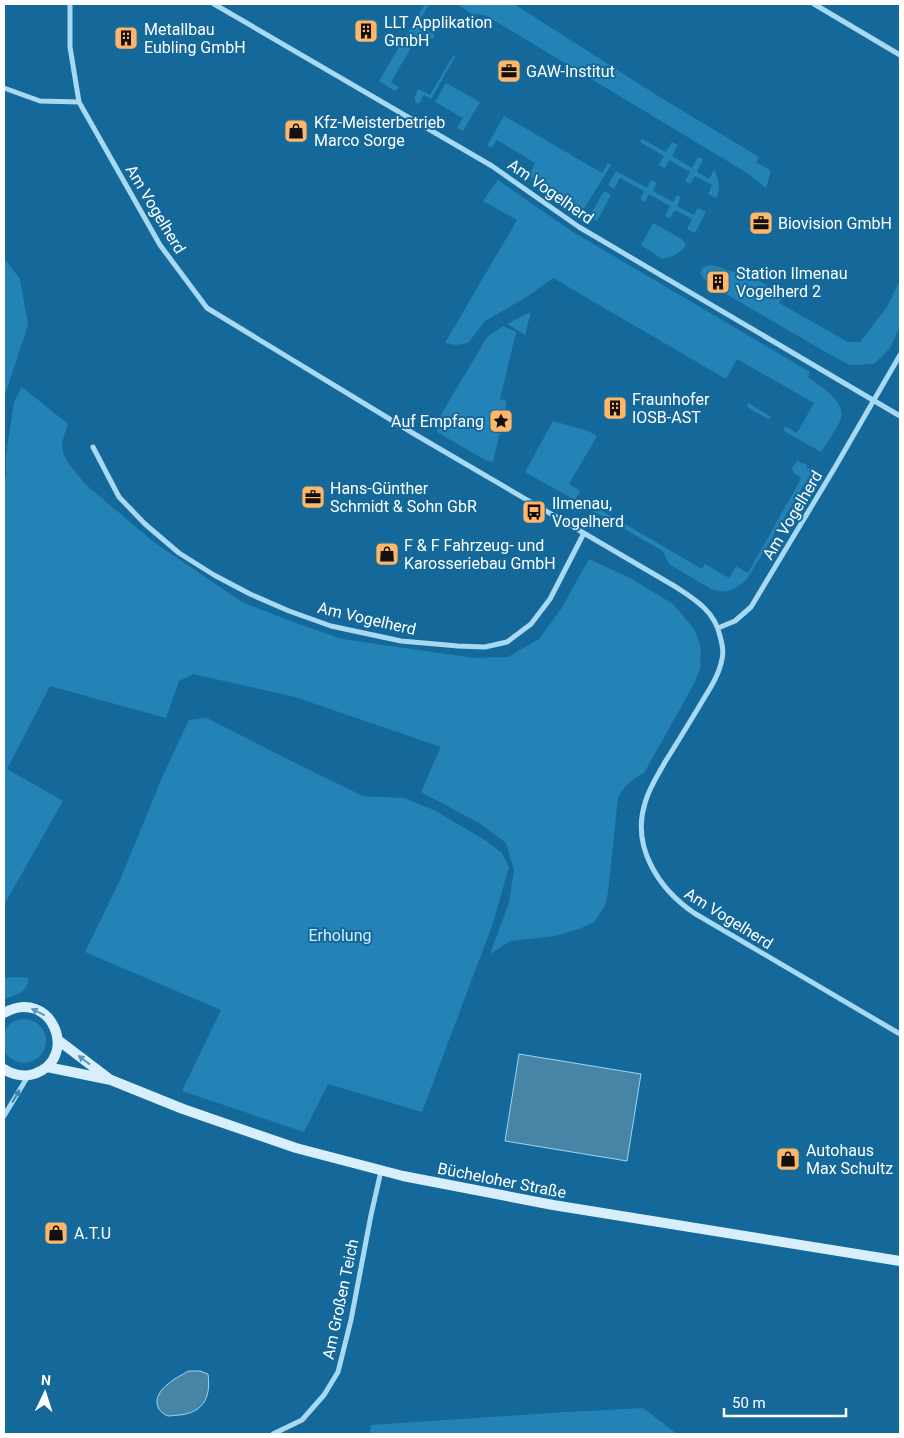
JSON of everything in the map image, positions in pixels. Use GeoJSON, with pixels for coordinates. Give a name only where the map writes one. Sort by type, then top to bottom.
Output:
{"type":"FeatureCollection","features":[{"type":"Feature","properties":{"kind":"main road","name":"Bücheloher Straße"},"geometry":{"type":"LineString","coordinates":[[4,1013],[20,1007],[39,1010],[53,1024],[58,1040],[111,1080]]}},
{"type":"Feature","properties":{"kind":"main road"},"geometry":{"type":"LineString","coordinates":[[4,1069],[12,1073],[29,1075],[36,1073],[47,1066],[55,1054],[58,1040]]}},
{"type":"Feature","properties":{"kind":"main road","name":"Bücheloher Straße"},"geometry":{"type":"LineString","coordinates":[[47,1066],[111,1080],[183,1109],[296,1148],[381,1171],[553,1205],[900,1261]]}},
{"type":"Feature","properties":{"kind":"street"},"geometry":{"type":"LineString","coordinates":[[4,88],[40,101],[79,102],[70,46],[70,4]]}},
{"type":"Feature","properties":{"kind":"street","name":"Am Vogelherd"},"geometry":{"type":"LineString","coordinates":[[214,4],[492,166],[578,227],[900,416]]}},
{"type":"Feature","properties":{"kind":"street"},"geometry":{"type":"LineString","coordinates":[[814,4],[900,55]]}},
{"type":"Feature","properties":{"kind":"street","name":"Am Vogelherd"},"geometry":{"type":"LineString","coordinates":[[79,102],[160,245],[207,308],[416,435],[676,587],[694,598],[709,611],[718,628],[722,643],[722,658],[718,672],[707,694],[658,775],[644,803],[641,820],[642,837],[652,869],[680,904],[900,1034]]}},
{"type":"Feature","properties":{"kind":"street","name":"Am Vogelherd"},"geometry":{"type":"LineString","coordinates":[[718,628],[735,621],[751,607],[900,355]]}},
{"type":"Feature","properties":{"kind":"street","name":"Am Vogelherd"},"geometry":{"type":"LineString","coordinates":[[93,447],[119,497],[145,524],[179,553],[214,575],[250,594],[289,611],[331,626],[401,641],[485,647],[507,642],[531,624],[550,599],[584,533]]}},
{"type":"Feature","properties":{"kind":"street"},"geometry":{"type":"LineString","coordinates":[[4,1116],[29,1075]]}},
{"type":"Feature","properties":{"kind":"street","name":"Am Großen Teich"},"geometry":{"type":"LineString","coordinates":[[273,1434],[302,1420],[324,1395],[338,1372],[351,1320],[381,1171]]}},
{"type":"Feature","properties":{"kind":"green space"},"geometry":{"type":"Polygon","coordinates":[[[425,4],[429,4],[417,25],[435,35],[433,39],[420,32],[391,82],[399,87],[395,91],[379,81],[425,4]]]}},
{"type":"Feature","properties":{"kind":"green space"},"geometry":{"type":"Polygon","coordinates":[[[457,4],[514,4],[658,96],[759,157],[756,162],[771,171],[766,188],[744,171],[485,15],[472,14],[457,4]]]}},
{"type":"Feature","properties":{"kind":"green space"},"geometry":{"type":"Polygon","coordinates":[[[453,56],[455,57],[431,99],[424,95],[419,104],[415,102],[418,89],[430,95],[453,56]]]}},
{"type":"Feature","properties":{"kind":"green space"},"geometry":{"type":"Polygon","coordinates":[[[446,83],[480,102],[463,131],[457,128],[463,118],[435,102],[446,83]]]}},
{"type":"Feature","properties":{"kind":"green space"},"geometry":{"type":"Polygon","coordinates":[[[504,116],[602,173],[608,163],[611,165],[582,212],[529,176],[535,163],[497,140],[491,148],[487,146],[504,116]]]}},
{"type":"Feature","properties":{"kind":"green space"},"geometry":{"type":"Polygon","coordinates":[[[642,139],[666,152],[672,142],[678,145],[672,156],[692,168],[698,157],[703,159],[697,172],[709,179],[714,170],[719,184],[716,198],[708,194],[712,185],[695,176],[690,184],[685,181],[690,172],[669,160],[665,168],[659,165],[664,156],[640,142],[642,139]]]}},
{"type":"Feature","properties":{"kind":"green space"},"geometry":{"type":"Polygon","coordinates":[[[616,171],[647,188],[651,180],[657,183],[653,191],[673,202],[677,195],[681,197],[677,206],[694,215],[698,208],[706,212],[695,233],[687,229],[692,219],[675,210],[670,218],[665,216],[670,206],[649,194],[645,202],[640,199],[644,191],[620,178],[614,189],[608,185],[616,171]]]}},
{"type":"Feature","properties":{"kind":"green space"},"geometry":{"type":"Polygon","coordinates":[[[498,180],[573,232],[810,372],[808,377],[836,400],[841,412],[841,418],[837,426],[821,452],[784,431],[785,426],[797,433],[814,403],[737,359],[726,379],[553,278],[528,296],[485,321],[468,343],[456,345],[445,343],[517,220],[483,201],[498,180]]]}},
{"type":"Feature","properties":{"kind":"green space"},"geometry":{"type":"Polygon","coordinates":[[[604,191],[611,195],[597,221],[589,217],[604,191]]]}},
{"type":"Feature","properties":{"kind":"green space"},"geometry":{"type":"Polygon","coordinates":[[[653,223],[682,239],[686,245],[676,255],[662,259],[641,245],[653,223]]]}},
{"type":"Feature","properties":{"kind":"green space"},"geometry":{"type":"Polygon","coordinates":[[[4,258],[20,279],[28,325],[4,398],[4,258]]]}},
{"type":"Feature","properties":{"kind":"green space"},"geometry":{"type":"Polygon","coordinates":[[[712,265],[758,280],[783,295],[779,303],[848,342],[860,342],[887,307],[900,280],[900,327],[890,348],[874,364],[850,365],[707,283],[700,273],[703,267],[712,265]]]}},
{"type":"Feature","properties":{"kind":"green space"},"geometry":{"type":"Polygon","coordinates":[[[531,312],[525,335],[507,324],[531,312]]]}},
{"type":"Feature","properties":{"kind":"green space"},"geometry":{"type":"Polygon","coordinates":[[[503,326],[516,332],[500,399],[507,401],[493,462],[485,460],[437,432],[438,420],[487,337],[503,326]]]}},
{"type":"Feature","properties":{"kind":"green space"},"geometry":{"type":"Polygon","coordinates":[[[22,387],[68,424],[62,442],[63,453],[85,484],[155,543],[242,602],[342,639],[474,658],[508,657],[539,639],[561,609],[589,559],[630,578],[673,604],[694,629],[701,648],[700,669],[694,684],[644,773],[629,783],[618,798],[608,892],[605,906],[594,922],[579,929],[555,936],[510,941],[490,954],[509,903],[514,870],[506,843],[479,823],[421,792],[441,747],[295,697],[193,674],[179,681],[166,718],[50,686],[7,769],[63,801],[4,905],[4,483],[14,402],[22,387]]]}},
{"type":"Feature","properties":{"kind":"green space"},"geometry":{"type":"Polygon","coordinates":[[[748,403],[770,416],[770,418],[768,419],[747,407],[748,403]]]}},
{"type":"Feature","properties":{"kind":"green space"},"geometry":{"type":"Polygon","coordinates":[[[553,421],[588,431],[597,436],[569,484],[580,491],[575,500],[525,472],[553,421]]]}},
{"type":"Feature","properties":{"kind":"green space"},"geometry":{"type":"Polygon","coordinates":[[[797,461],[807,465],[807,469],[813,470],[747,579],[739,586],[726,591],[711,589],[669,564],[663,551],[586,507],[589,503],[702,569],[705,564],[729,578],[736,566],[748,573],[801,479],[794,473],[792,468],[797,461]]]}},
{"type":"Feature","properties":{"kind":"green space","name":"Erholung"},"geometry":{"type":"Polygon","coordinates":[[[207,718],[363,796],[404,798],[434,810],[488,842],[502,853],[509,867],[493,923],[422,1112],[328,1084],[304,1132],[182,1091],[221,1010],[85,952],[120,880],[164,773],[189,720],[207,718]]]}},
{"type":"Feature","properties":{"kind":"green space"},"geometry":{"type":"Polygon","coordinates":[[[4,978],[28,978],[28,983],[24,990],[4,999],[4,978]]]}},
{"type":"Feature","properties":{"kind":"green space"},"geometry":{"type":"Polygon","coordinates":[[[28,1019],[40,1025],[45,1032],[45,1050],[40,1057],[33,1062],[20,1063],[12,1060],[5,1053],[2,1037],[5,1029],[12,1022],[28,1019]]]}},
{"type":"Feature","properties":{"kind":"green space"},"geometry":{"type":"Polygon","coordinates":[[[643,1408],[677,1434],[370,1434],[371,1425],[643,1408]]]}},
{"type":"Feature","properties":{"kind":"shaded area"},"geometry":{"type":"Polygon","coordinates":[[[519,1054],[641,1074],[627,1161],[505,1141],[519,1054]]]}},
{"type":"Feature","properties":{"kind":"shaded area"},"geometry":{"type":"Polygon","coordinates":[[[189,1371],[200,1371],[208,1374],[207,1396],[195,1411],[168,1416],[159,1409],[158,1397],[166,1386],[189,1371]]]}},
{"type":"Feature","properties":{"kind":"place","name":"LLT Applikation GmbH"},"geometry":{"type":"Point","coordinates":[366,31]}},
{"type":"Feature","properties":{"kind":"place","name":"Metallbau Eubling GmbH"},"geometry":{"type":"Point","coordinates":[126,38]}},
{"type":"Feature","properties":{"kind":"place","name":"GAW-Institut"},"geometry":{"type":"Point","coordinates":[509,71]}},
{"type":"Feature","properties":{"kind":"place","name":"Kfz-Meisterbetrieb Marco Sorge"},"geometry":{"type":"Point","coordinates":[296,131]}},
{"type":"Feature","properties":{"kind":"place","name":"Biovision GmbH"},"geometry":{"type":"Point","coordinates":[761,223]}},
{"type":"Feature","properties":{"kind":"place","name":"Station Ilmenau Vogelherd 2"},"geometry":{"type":"Point","coordinates":[718,282]}},
{"type":"Feature","properties":{"kind":"place","name":"Fraunhofer IOSB-AST"},"geometry":{"type":"Point","coordinates":[615,408]}},
{"type":"Feature","properties":{"kind":"place","name":"Auf Empfang"},"geometry":{"type":"Point","coordinates":[501,421]}},
{"type":"Feature","properties":{"kind":"place","name":"Hans-Günther Schmidt & Sohn GbR"},"geometry":{"type":"Point","coordinates":[313,497]}},
{"type":"Feature","properties":{"kind":"place","name":"Ilmenau, Vogelherd"},"geometry":{"type":"Point","coordinates":[534,512]}},
{"type":"Feature","properties":{"kind":"place","name":"F & F Fahrzeug- und Karosseriebau GmbH"},"geometry":{"type":"Point","coordinates":[387,554]}},
{"type":"Feature","properties":{"kind":"place","name":"Autohaus Max Schultz"},"geometry":{"type":"Point","coordinates":[788,1159]}},
{"type":"Feature","properties":{"kind":"place","name":"A.T.U"},"geometry":{"type":"Point","coordinates":[56,1233]}}]}
